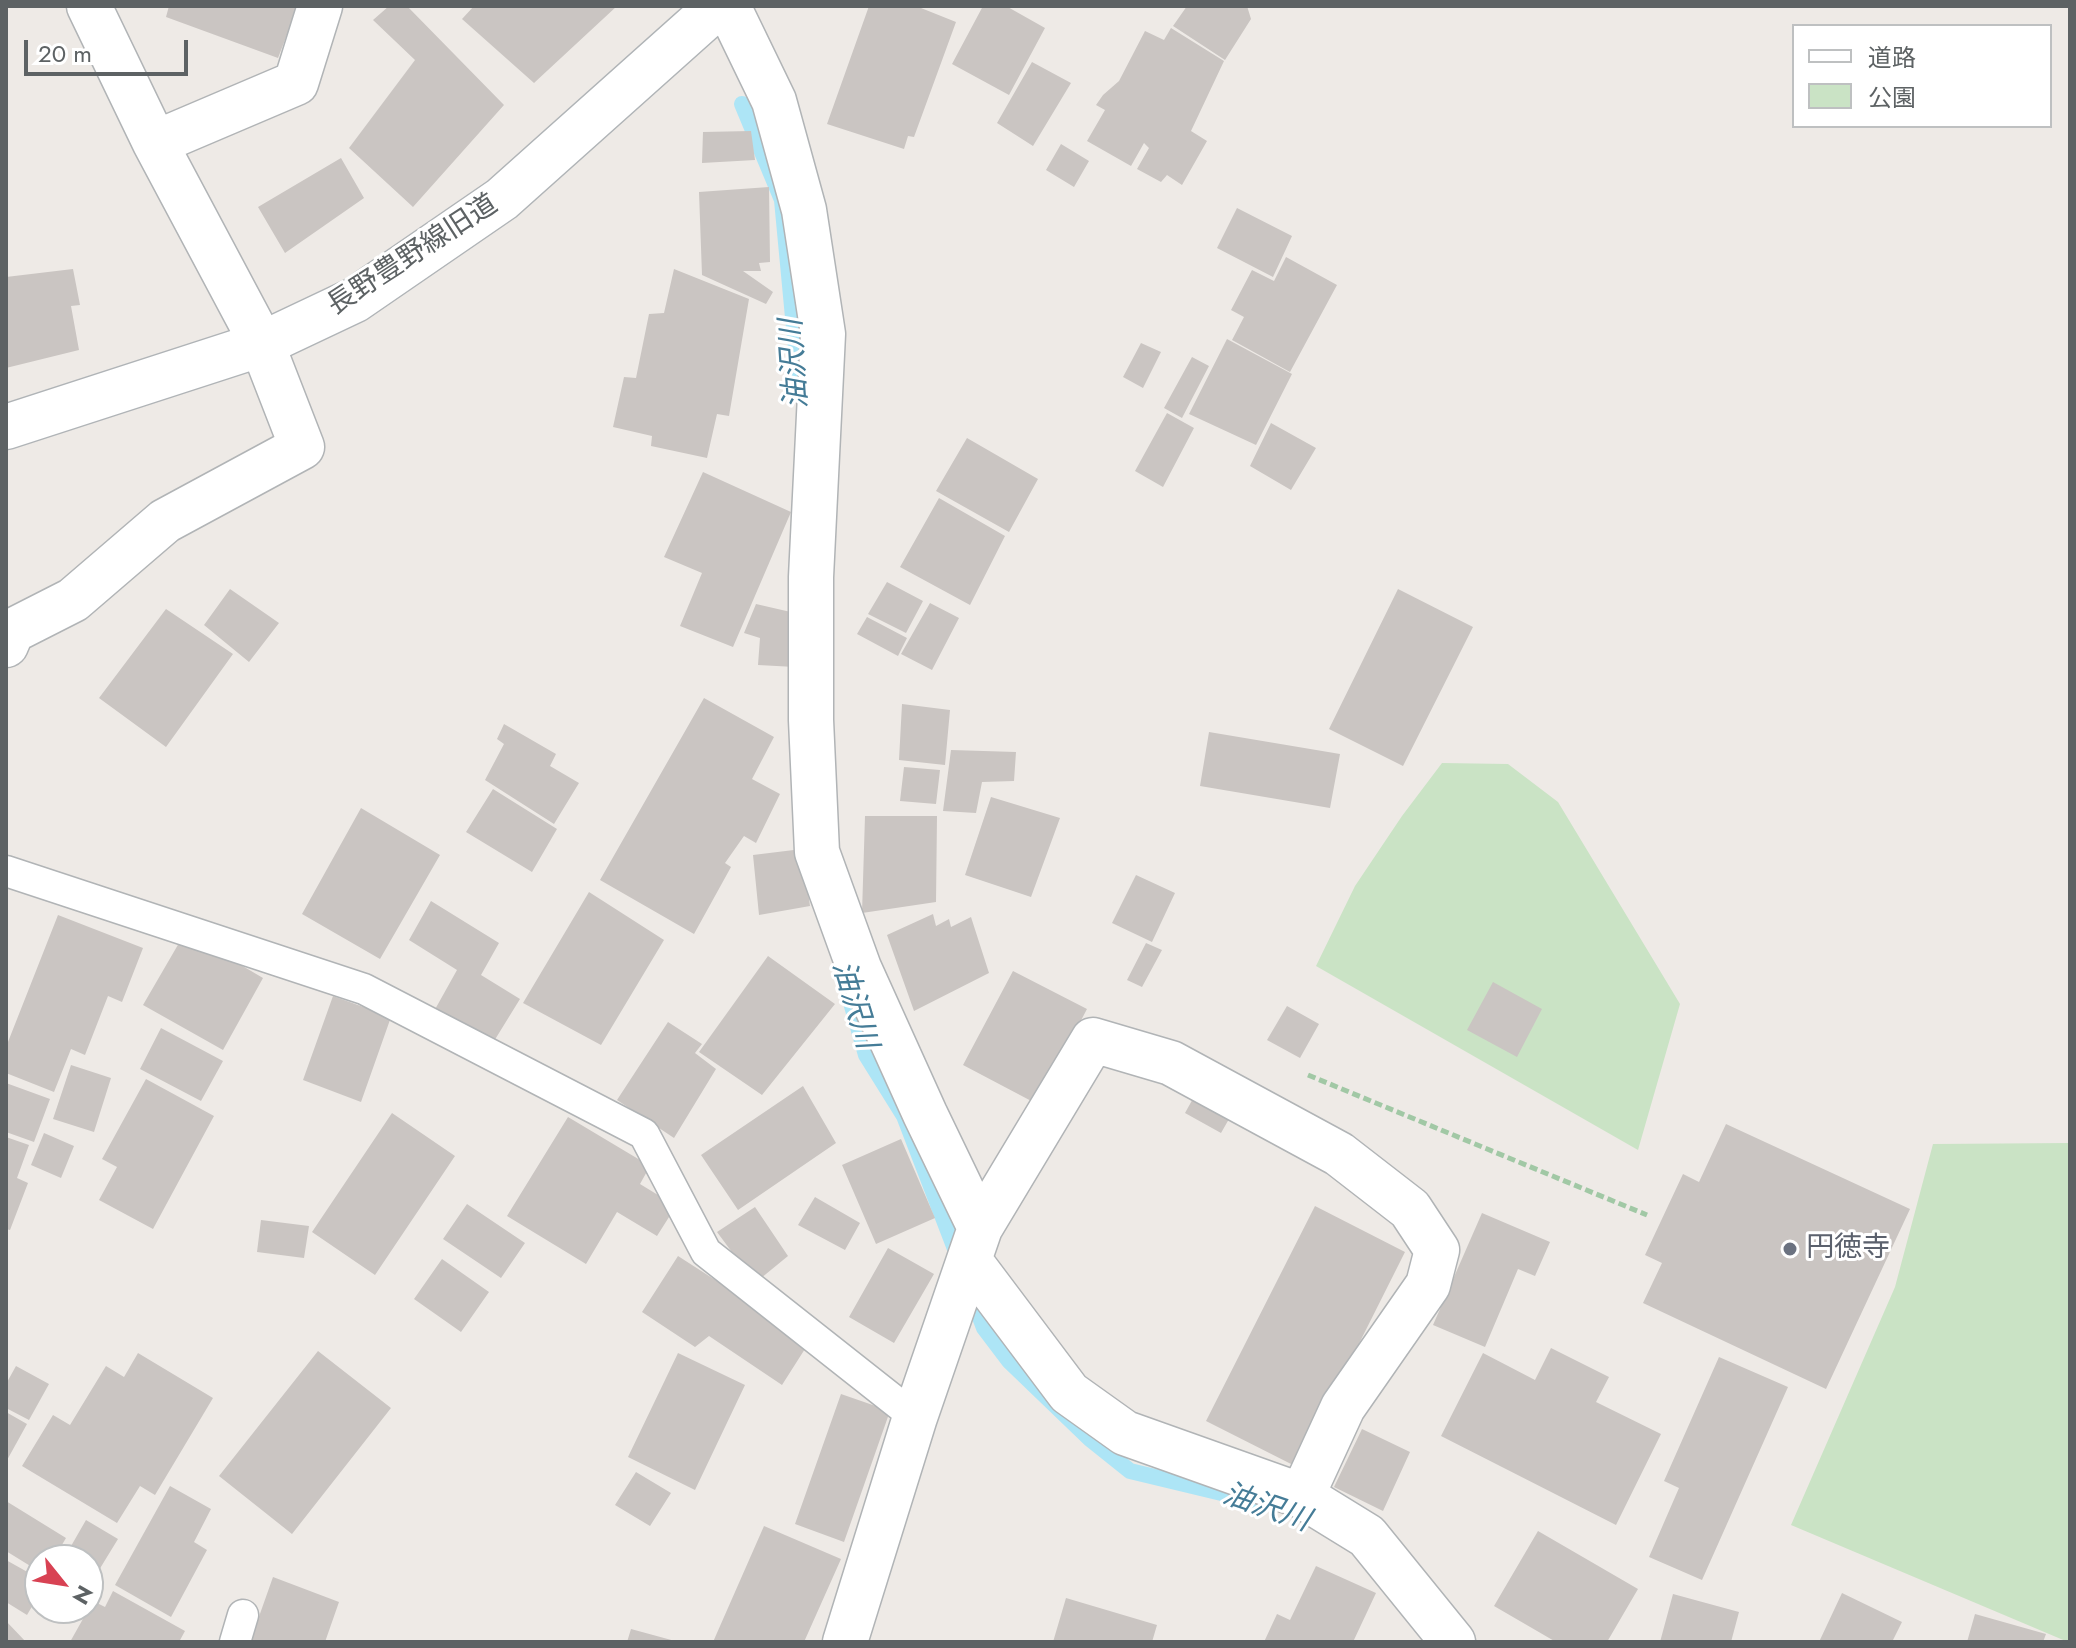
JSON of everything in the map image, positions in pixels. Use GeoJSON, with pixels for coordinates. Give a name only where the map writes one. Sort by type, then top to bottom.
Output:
{"type":"FeatureCollection","features":[{"type":"Feature","properties":{"kind":"street"},"geometry":{"type":"LineString","coordinates":[[6,645],[12,631],[73,600],[165,521],[302,447],[262,344],[155,143],[89,6]]}},
{"type":"Feature","properties":{"kind":"street"},"geometry":{"type":"LineString","coordinates":[[155,143],[296,83],[320,6]]}},
{"type":"Feature","properties":{"kind":"street","name":"長野豊野線旧道"},"geometry":{"type":"LineString","coordinates":[[6,427],[262,344],[355,300],[502,199],[718,6]]}},
{"type":"Feature","properties":{"kind":"street"},"geometry":{"type":"LineString","coordinates":[[728,6],[774,101],[804,210],[823,334],[811,577],[811,720],[817,852],[859,968],[925,1114],[970,1257],[1069,1393],[1125,1433],[1302,1496],[1367,1536],[1453,1642]]}},
{"type":"Feature","properties":{"kind":"street"},"geometry":{"type":"LineString","coordinates":[[845,1642],[915,1417],[970,1257],[1093,1040],[1171,1063],[1339,1154],[1410,1209],[1437,1250],[1428,1285],[1343,1407],[1302,1496]]}},
{"type":"Feature","properties":{"kind":"lane"},"geometry":{"type":"LineString","coordinates":[[6,871],[364,989],[644,1134],[706,1252],[915,1417]]}},
{"type":"Feature","properties":{"kind":"path"},"geometry":{"type":"LineString","coordinates":[[1307,1075],[1647,1215]]}},
{"type":"Feature","properties":{"kind":"green space"},"geometry":{"type":"Polygon","coordinates":[[[1442,763],[1508,764],[1558,802],[1680,1004],[1638,1150],[1316,966],[1355,886],[1442,763]]]}},
{"type":"Feature","properties":{"kind":"green space"},"geometry":{"type":"Polygon","coordinates":[[[2070,1143],[2068,1642],[1791,1525],[1895,1287],[1933,1144],[2070,1143]]]}},
{"type":"Feature","properties":{"kind":"building"},"geometry":{"type":"Polygon","coordinates":[[[169,6],[298,6],[278,58],[166,17],[169,6]]]}},
{"type":"Feature","properties":{"kind":"building"},"geometry":{"type":"Polygon","coordinates":[[[389,6],[407,6],[504,105],[413,207],[349,148],[415,60],[373,20],[389,6]]]}},
{"type":"Feature","properties":{"kind":"building"},"geometry":{"type":"Polygon","coordinates":[[[474,6],[617,6],[534,83],[462,19],[474,6]]]}},
{"type":"Feature","properties":{"kind":"building"},"geometry":{"type":"Polygon","coordinates":[[[869,6],[916,6],[956,22],[914,137],[908,136],[904,149],[827,124],[869,6]]]}},
{"type":"Feature","properties":{"kind":"building"},"geometry":{"type":"Polygon","coordinates":[[[983,6],[1006,6],[1045,28],[1009,95],[952,64],[983,6]]]}},
{"type":"Feature","properties":{"kind":"building"},"geometry":{"type":"Polygon","coordinates":[[[1187,6],[1247,6],[1251,19],[1225,60],[1173,26],[1187,6]]]}},
{"type":"Feature","properties":{"kind":"building"},"geometry":{"type":"Polygon","coordinates":[[[1171,28],[1224,61],[1191,131],[1207,141],[1182,185],[1167,175],[1161,182],[1137,169],[1149,148],[1144,143],[1131,166],[1087,141],[1105,110],[1096,105],[1119,81],[1145,31],[1164,40],[1171,28]]]}},
{"type":"Feature","properties":{"kind":"building"},"geometry":{"type":"Polygon","coordinates":[[[1032,62],[1071,83],[1033,146],[997,123],[1032,62]]]}},
{"type":"Feature","properties":{"kind":"building"},"geometry":{"type":"Polygon","coordinates":[[[751,131],[755,160],[702,163],[703,132],[751,131]]]}},
{"type":"Feature","properties":{"kind":"building"},"geometry":{"type":"Polygon","coordinates":[[[1061,144],[1089,161],[1074,187],[1046,170],[1061,144]]]}},
{"type":"Feature","properties":{"kind":"building"},"geometry":{"type":"Polygon","coordinates":[[[341,158],[364,198],[285,253],[258,207],[341,158]]]}},
{"type":"Feature","properties":{"kind":"building"},"geometry":{"type":"Polygon","coordinates":[[[769,187],[770,262],[759,263],[761,271],[743,271],[773,292],[766,304],[702,275],[699,192],[769,187]]]}},
{"type":"Feature","properties":{"kind":"building"},"geometry":{"type":"Polygon","coordinates":[[[1237,208],[1292,236],[1273,277],[1217,248],[1237,208]]]}},
{"type":"Feature","properties":{"kind":"building"},"geometry":{"type":"Polygon","coordinates":[[[1286,257],[1337,285],[1290,372],[1232,340],[1244,317],[1231,310],[1252,270],[1274,281],[1286,257]]]}},
{"type":"Feature","properties":{"kind":"building"},"geometry":{"type":"Polygon","coordinates":[[[73,269],[80,305],[71,306],[79,350],[6,368],[6,277],[73,269]]]}},
{"type":"Feature","properties":{"kind":"building"},"geometry":{"type":"Polygon","coordinates":[[[674,269],[749,299],[729,416],[717,414],[707,458],[651,446],[652,436],[613,427],[624,377],[636,378],[649,314],[664,313],[674,269]]]}},
{"type":"Feature","properties":{"kind":"building"},"geometry":{"type":"Polygon","coordinates":[[[1227,339],[1292,374],[1256,445],[1189,414],[1227,339]]]}},
{"type":"Feature","properties":{"kind":"building"},"geometry":{"type":"Polygon","coordinates":[[[1141,343],[1161,352],[1143,388],[1123,377],[1141,343]]]}},
{"type":"Feature","properties":{"kind":"building"},"geometry":{"type":"Polygon","coordinates":[[[1192,357],[1209,366],[1182,418],[1164,408],[1192,357]]]}},
{"type":"Feature","properties":{"kind":"building"},"geometry":{"type":"Polygon","coordinates":[[[1167,413],[1194,428],[1163,487],[1135,471],[1167,413]]]}},
{"type":"Feature","properties":{"kind":"building"},"geometry":{"type":"Polygon","coordinates":[[[1271,423],[1316,448],[1291,490],[1250,466],[1271,423]]]}},
{"type":"Feature","properties":{"kind":"building"},"geometry":{"type":"Polygon","coordinates":[[[967,438],[1038,479],[1009,532],[936,491],[967,438]]]}},
{"type":"Feature","properties":{"kind":"building"},"geometry":{"type":"Polygon","coordinates":[[[703,472],[791,512],[733,647],[680,626],[702,573],[664,557],[703,472]]]}},
{"type":"Feature","properties":{"kind":"building"},"geometry":{"type":"Polygon","coordinates":[[[939,498],[1005,536],[970,605],[900,567],[939,498]]]}},
{"type":"Feature","properties":{"kind":"building"},"geometry":{"type":"Polygon","coordinates":[[[887,582],[923,601],[906,633],[868,614],[887,582]]]}},
{"type":"Feature","properties":{"kind":"building"},"geometry":{"type":"Polygon","coordinates":[[[230,589],[279,623],[249,662],[204,625],[230,589]]]}},
{"type":"Feature","properties":{"kind":"building"},"geometry":{"type":"Polygon","coordinates":[[[1398,589],[1473,627],[1403,766],[1329,729],[1398,589]]]}},
{"type":"Feature","properties":{"kind":"building"},"geometry":{"type":"Polygon","coordinates":[[[930,603],[959,618],[932,670],[901,654],[930,603]]]}},
{"type":"Feature","properties":{"kind":"building"},"geometry":{"type":"Polygon","coordinates":[[[756,604],[795,613],[795,667],[758,665],[760,638],[744,633],[756,604]]]}},
{"type":"Feature","properties":{"kind":"building"},"geometry":{"type":"Polygon","coordinates":[[[166,609],[233,654],[166,747],[99,698],[166,609]]]}},
{"type":"Feature","properties":{"kind":"building"},"geometry":{"type":"Polygon","coordinates":[[[867,617],[907,638],[898,656],[857,634],[867,617]]]}},
{"type":"Feature","properties":{"kind":"building"},"geometry":{"type":"Polygon","coordinates":[[[704,698],[774,737],[752,779],[780,794],[756,843],[744,836],[725,863],[731,867],[694,934],[600,880],[704,698]]]}},
{"type":"Feature","properties":{"kind":"building"},"geometry":{"type":"Polygon","coordinates":[[[902,704],[950,710],[945,765],[899,760],[902,704]]]}},
{"type":"Feature","properties":{"kind":"building"},"geometry":{"type":"Polygon","coordinates":[[[504,724],[556,754],[550,766],[579,783],[554,824],[485,780],[504,744],[497,739],[504,724]]]}},
{"type":"Feature","properties":{"kind":"building"},"geometry":{"type":"Polygon","coordinates":[[[1209,732],[1340,754],[1330,808],[1200,786],[1209,732]]]}},
{"type":"Feature","properties":{"kind":"building"},"geometry":{"type":"Polygon","coordinates":[[[951,750],[1016,752],[1014,781],[982,782],[976,813],[943,811],[951,750]]]}},
{"type":"Feature","properties":{"kind":"building"},"geometry":{"type":"Polygon","coordinates":[[[904,767],[940,770],[936,804],[900,801],[904,767]]]}},
{"type":"Feature","properties":{"kind":"building"},"geometry":{"type":"Polygon","coordinates":[[[493,789],[557,829],[532,872],[466,832],[493,789]]]}},
{"type":"Feature","properties":{"kind":"building"},"geometry":{"type":"Polygon","coordinates":[[[991,797],[1060,818],[1031,897],[965,875],[991,797]]]}},
{"type":"Feature","properties":{"kind":"building"},"geometry":{"type":"Polygon","coordinates":[[[361,808],[440,855],[380,959],[302,914],[361,808]]]}},
{"type":"Feature","properties":{"kind":"building"},"geometry":{"type":"Polygon","coordinates":[[[865,816],[937,816],[936,902],[862,913],[865,816]]]}},
{"type":"Feature","properties":{"kind":"building"},"geometry":{"type":"Polygon","coordinates":[[[802,849],[810,906],[759,915],[753,855],[802,849]]]}},
{"type":"Feature","properties":{"kind":"building"},"geometry":{"type":"Polygon","coordinates":[[[1136,875],[1175,893],[1152,942],[1112,923],[1136,875]]]}},
{"type":"Feature","properties":{"kind":"building"},"geometry":{"type":"Polygon","coordinates":[[[589,892],[664,940],[601,1045],[523,1003],[589,892]]]}},
{"type":"Feature","properties":{"kind":"building"},"geometry":{"type":"Polygon","coordinates":[[[431,901],[499,943],[481,975],[520,999],[491,1046],[433,1013],[457,970],[409,940],[431,901]]]}},
{"type":"Feature","properties":{"kind":"building"},"geometry":{"type":"Polygon","coordinates":[[[933,914],[936,926],[949,919],[951,927],[971,917],[989,973],[914,1011],[887,935],[933,914]]]}},
{"type":"Feature","properties":{"kind":"building"},"geometry":{"type":"Polygon","coordinates":[[[58,915],[143,948],[122,1002],[108,996],[85,1055],[71,1049],[54,1092],[6,1073],[6,1047],[58,915]]]}},
{"type":"Feature","properties":{"kind":"building"},"geometry":{"type":"Polygon","coordinates":[[[179,943],[217,951],[263,978],[223,1050],[143,1005],[179,943]]]}},
{"type":"Feature","properties":{"kind":"building"},"geometry":{"type":"Polygon","coordinates":[[[1146,943],[1162,950],[1142,987],[1127,980],[1146,943]]]}},
{"type":"Feature","properties":{"kind":"building"},"geometry":{"type":"Polygon","coordinates":[[[768,956],[835,1004],[762,1095],[699,1052],[768,956]]]}},
{"type":"Feature","properties":{"kind":"building"},"geometry":{"type":"Polygon","coordinates":[[[1013,971],[1087,1009],[1037,1104],[963,1065],[1013,971]]]}},
{"type":"Feature","properties":{"kind":"building"},"geometry":{"type":"Polygon","coordinates":[[[1493,982],[1542,1009],[1517,1057],[1467,1030],[1493,982]]]}},
{"type":"Feature","properties":{"kind":"building"},"geometry":{"type":"Polygon","coordinates":[[[333,996],[391,1017],[361,1102],[303,1080],[333,996]]]}},
{"type":"Feature","properties":{"kind":"building"},"geometry":{"type":"Polygon","coordinates":[[[1287,1006],[1319,1024],[1300,1058],[1267,1040],[1287,1006]]]}},
{"type":"Feature","properties":{"kind":"building"},"geometry":{"type":"Polygon","coordinates":[[[668,1022],[702,1044],[695,1053],[716,1069],[674,1138],[617,1100],[668,1022]]]}},
{"type":"Feature","properties":{"kind":"building"},"geometry":{"type":"Polygon","coordinates":[[[161,1028],[223,1061],[201,1101],[140,1069],[161,1028]]]}},
{"type":"Feature","properties":{"kind":"building"},"geometry":{"type":"Polygon","coordinates":[[[71,1065],[111,1078],[94,1132],[53,1119],[71,1065]]]}},
{"type":"Feature","properties":{"kind":"building"},"geometry":{"type":"Polygon","coordinates":[[[146,1079],[214,1116],[153,1229],[99,1200],[117,1167],[102,1159],[146,1079]]]}},
{"type":"Feature","properties":{"kind":"building"},"geometry":{"type":"Polygon","coordinates":[[[6,1083],[50,1099],[34,1142],[6,1132],[6,1083]]]}},
{"type":"Feature","properties":{"kind":"building"},"geometry":{"type":"Polygon","coordinates":[[[803,1086],[836,1143],[738,1210],[701,1155],[803,1086]]]}},
{"type":"Feature","properties":{"kind":"building"},"geometry":{"type":"Polygon","coordinates":[[[1200,1086],[1237,1105],[1221,1133],[1185,1113],[1200,1086]]]}},
{"type":"Feature","properties":{"kind":"building"},"geometry":{"type":"Polygon","coordinates":[[[392,1113],[455,1156],[375,1275],[312,1232],[392,1113]]]}},
{"type":"Feature","properties":{"kind":"building"},"geometry":{"type":"Polygon","coordinates":[[[568,1117],[650,1166],[640,1184],[676,1206],[657,1236],[617,1212],[586,1264],[507,1216],[568,1117]]]}},
{"type":"Feature","properties":{"kind":"building"},"geometry":{"type":"Polygon","coordinates":[[[1726,1124],[1910,1209],[1826,1389],[1643,1303],[1662,1263],[1645,1255],[1683,1174],[1699,1182],[1726,1124]]]}},
{"type":"Feature","properties":{"kind":"building"},"geometry":{"type":"Polygon","coordinates":[[[44,1133],[74,1146],[61,1178],[31,1165],[44,1133]]]}},
{"type":"Feature","properties":{"kind":"building"},"geometry":{"type":"Polygon","coordinates":[[[6,1137],[29,1145],[17,1178],[28,1183],[10,1230],[6,1229],[6,1137]]]}},
{"type":"Feature","properties":{"kind":"building"},"geometry":{"type":"Polygon","coordinates":[[[901,1139],[935,1218],[876,1244],[842,1165],[901,1139]]]}},
{"type":"Feature","properties":{"kind":"building"},"geometry":{"type":"Polygon","coordinates":[[[815,1197],[860,1223],[845,1250],[798,1225],[815,1197]]]}},
{"type":"Feature","properties":{"kind":"building"},"geometry":{"type":"Polygon","coordinates":[[[467,1204],[525,1243],[501,1278],[443,1239],[467,1204]]]}},
{"type":"Feature","properties":{"kind":"building"},"geometry":{"type":"Polygon","coordinates":[[[1315,1206],[1405,1252],[1297,1467],[1206,1421],[1315,1206]]]}},
{"type":"Feature","properties":{"kind":"building"},"geometry":{"type":"Polygon","coordinates":[[[755,1207],[788,1256],[755,1283],[717,1232],[755,1207]]]}},
{"type":"Feature","properties":{"kind":"building"},"geometry":{"type":"Polygon","coordinates":[[[1482,1213],[1550,1242],[1535,1276],[1518,1269],[1485,1347],[1433,1325],[1482,1213]]]}},
{"type":"Feature","properties":{"kind":"building"},"geometry":{"type":"Polygon","coordinates":[[[261,1220],[309,1226],[304,1258],[257,1252],[261,1220]]]}},
{"type":"Feature","properties":{"kind":"building"},"geometry":{"type":"Polygon","coordinates":[[[888,1248],[934,1274],[894,1343],[849,1317],[888,1248]]]}},
{"type":"Feature","properties":{"kind":"building"},"geometry":{"type":"Polygon","coordinates":[[[678,1256],[810,1341],[782,1385],[709,1336],[695,1347],[642,1312],[678,1256]]]}},
{"type":"Feature","properties":{"kind":"building"},"geometry":{"type":"Polygon","coordinates":[[[442,1259],[489,1292],[461,1332],[414,1299],[442,1259]]]}},
{"type":"Feature","properties":{"kind":"building"},"geometry":{"type":"Polygon","coordinates":[[[1551,1348],[1609,1377],[1596,1402],[1661,1434],[1616,1525],[1441,1436],[1483,1353],[1535,1380],[1551,1348]]]}},
{"type":"Feature","properties":{"kind":"building"},"geometry":{"type":"Polygon","coordinates":[[[318,1351],[391,1408],[292,1534],[219,1476],[318,1351]]]}},
{"type":"Feature","properties":{"kind":"building"},"geometry":{"type":"Polygon","coordinates":[[[138,1353],[213,1398],[155,1495],[140,1486],[117,1523],[22,1466],[53,1415],[70,1425],[106,1366],[124,1377],[138,1353]]]}},
{"type":"Feature","properties":{"kind":"building"},"geometry":{"type":"Polygon","coordinates":[[[678,1353],[745,1385],[695,1490],[628,1457],[678,1353]]]}},
{"type":"Feature","properties":{"kind":"building"},"geometry":{"type":"Polygon","coordinates":[[[1719,1357],[1788,1387],[1702,1580],[1649,1557],[1679,1488],[1664,1481],[1719,1357]]]}},
{"type":"Feature","properties":{"kind":"building"},"geometry":{"type":"Polygon","coordinates":[[[16,1366],[49,1384],[29,1420],[6,1408],[6,1384],[16,1366]]]}},
{"type":"Feature","properties":{"kind":"building"},"geometry":{"type":"Polygon","coordinates":[[[841,1394],[890,1411],[844,1542],[795,1524],[841,1394]]]}},
{"type":"Feature","properties":{"kind":"building"},"geometry":{"type":"Polygon","coordinates":[[[6,1412],[27,1424],[6,1462],[6,1412]]]}},
{"type":"Feature","properties":{"kind":"building"},"geometry":{"type":"Polygon","coordinates":[[[1362,1429],[1410,1452],[1383,1511],[1334,1487],[1362,1429]]]}},
{"type":"Feature","properties":{"kind":"building"},"geometry":{"type":"Polygon","coordinates":[[[636,1472],[671,1493],[650,1526],[615,1505],[636,1472]]]}},
{"type":"Feature","properties":{"kind":"building"},"geometry":{"type":"Polygon","coordinates":[[[170,1486],[211,1509],[194,1542],[207,1550],[171,1617],[115,1585],[170,1486]]]}},
{"type":"Feature","properties":{"kind":"building"},"geometry":{"type":"Polygon","coordinates":[[[6,1501],[66,1538],[62,1544],[24,1544],[24,1562],[6,1551],[6,1501]]]}},
{"type":"Feature","properties":{"kind":"building"},"geometry":{"type":"Polygon","coordinates":[[[86,1520],[118,1539],[104,1562],[104,1544],[72,1544],[86,1520]]]}},
{"type":"Feature","properties":{"kind":"building"},"geometry":{"type":"Polygon","coordinates":[[[764,1526],[841,1559],[804,1642],[713,1642],[764,1526]]]}},
{"type":"Feature","properties":{"kind":"building"},"geometry":{"type":"Polygon","coordinates":[[[1538,1531],[1638,1589],[1607,1642],[1556,1642],[1494,1606],[1538,1531]]]}},
{"type":"Feature","properties":{"kind":"building"},"geometry":{"type":"Polygon","coordinates":[[[6,1560],[24,1570],[24,1613],[6,1602],[6,1560]]]}},
{"type":"Feature","properties":{"kind":"building"},"geometry":{"type":"Polygon","coordinates":[[[1316,1566],[1376,1593],[1353,1642],[1264,1642],[1277,1614],[1290,1620],[1316,1566]]]}},
{"type":"Feature","properties":{"kind":"building"},"geometry":{"type":"Polygon","coordinates":[[[273,1577],[339,1602],[325,1642],[250,1642],[273,1577]]]}},
{"type":"Feature","properties":{"kind":"building"},"geometry":{"type":"Polygon","coordinates":[[[113,1591],[185,1631],[179,1642],[70,1642],[80,1624],[104,1624],[105,1607],[113,1591]]]}},
{"type":"Feature","properties":{"kind":"building"},"geometry":{"type":"Polygon","coordinates":[[[1842,1593],[1902,1622],[1892,1642],[1819,1642],[1842,1593]]]}},
{"type":"Feature","properties":{"kind":"building"},"geometry":{"type":"Polygon","coordinates":[[[1673,1594],[1739,1612],[1731,1642],[1660,1642],[1673,1594]]]}},
{"type":"Feature","properties":{"kind":"building"},"geometry":{"type":"Polygon","coordinates":[[[1066,1598],[1157,1625],[1152,1642],[1053,1642],[1066,1598]]]}},
{"type":"Feature","properties":{"kind":"building"},"geometry":{"type":"Polygon","coordinates":[[[1975,1614],[2046,1634],[2043,1642],[1967,1642],[1975,1614]]]}},
{"type":"Feature","properties":{"kind":"building"},"geometry":{"type":"Polygon","coordinates":[[[6,1621],[26,1642],[6,1642],[6,1621]]]}},
{"type":"Feature","properties":{"kind":"building"},"geometry":{"type":"Polygon","coordinates":[[[631,1629],[675,1641],[675,1642],[627,1642],[631,1629]]]}},
{"type":"Feature","properties":{"kind":"waterway","name":"油沢川"},"geometry":{"type":"LineString","coordinates":[[742,104],[782,200],[800,392]]}},
{"type":"Feature","properties":{"kind":"waterway","name":"油沢川"},"geometry":{"type":"LineString","coordinates":[[846,985],[866,1055],[904,1116],[960,1262]]}},
{"type":"Feature","properties":{"kind":"waterway","name":"油沢川"},"geometry":{"type":"LineString","coordinates":[[969,1288],[984,1328],[1009,1361],[1090,1439],[1130,1471],[1259,1502]]}},
{"type":"Feature","properties":{"kind":"place","name":"円徳寺"},"geometry":{"type":"Point","coordinates":[1790,1249]}}]}
